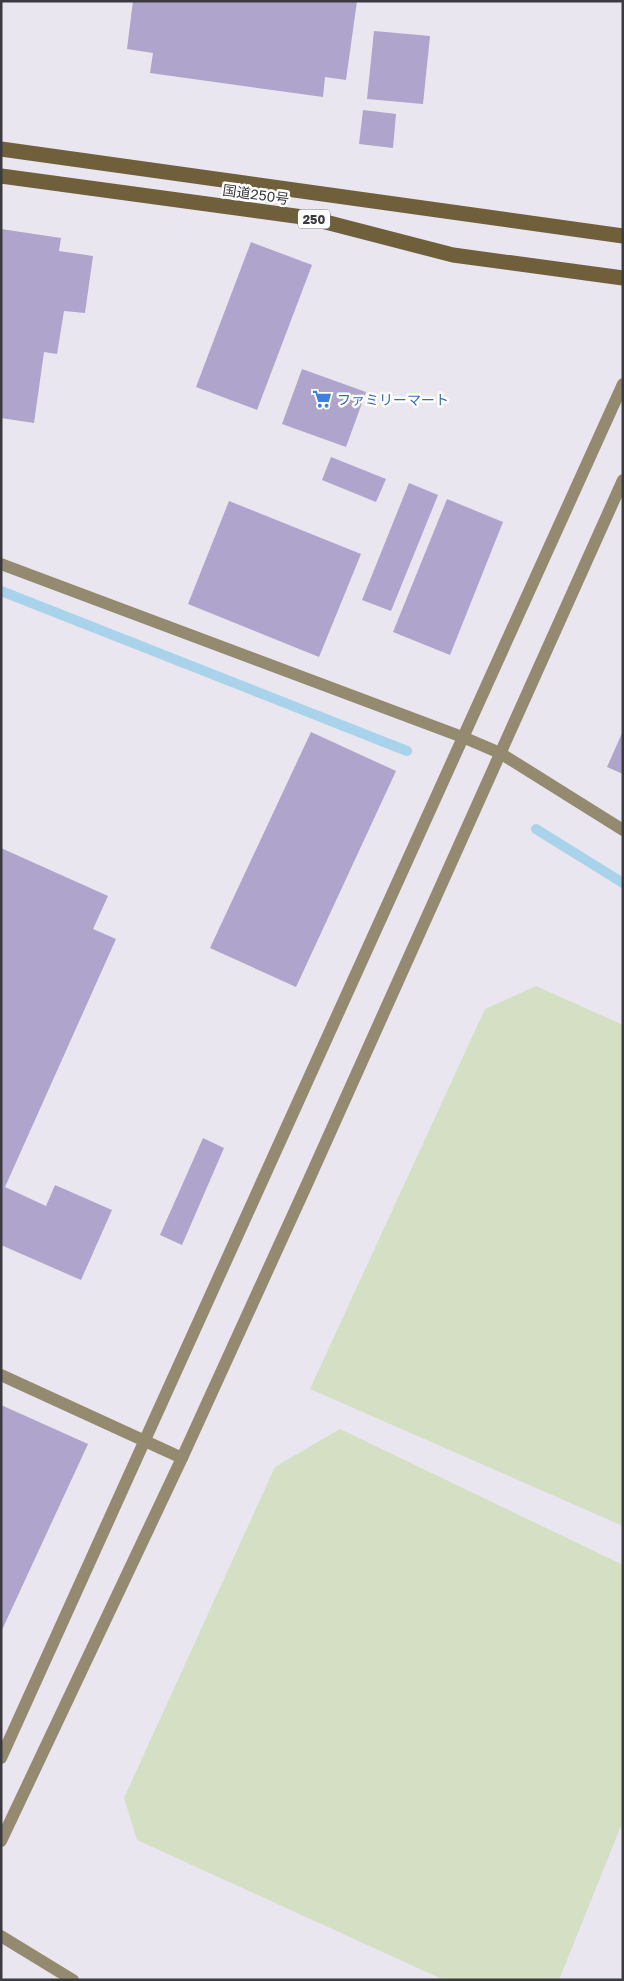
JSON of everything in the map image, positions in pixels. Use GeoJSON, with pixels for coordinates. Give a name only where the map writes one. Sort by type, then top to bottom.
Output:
{"type":"FeatureCollection","features":[{"type":"Feature","properties":{"kind":"highway","name":"国道250号"},"geometry":{"type":"LineString","coordinates":[[1,149],[623,236]]}},
{"type":"Feature","properties":{"kind":"highway","name":"国道250号"},"geometry":{"type":"LineString","coordinates":[[1,176],[310,218],[453,256],[623,278]]}},
{"type":"Feature","properties":{"kind":"street"},"geometry":{"type":"LineString","coordinates":[[1,1758],[144,1439],[465,738],[623,384]]}},
{"type":"Feature","properties":{"kind":"street"},"geometry":{"type":"LineString","coordinates":[[1,1841],[182,1458],[623,480]]}},
{"type":"Feature","properties":{"kind":"street"},"geometry":{"type":"LineString","coordinates":[[1,564],[465,738],[500,753],[623,830]]}},
{"type":"Feature","properties":{"kind":"street"},"geometry":{"type":"LineString","coordinates":[[1,1375],[182,1458]]}},
{"type":"Feature","properties":{"kind":"street"},"geometry":{"type":"LineString","coordinates":[[1,1936],[73,1980]]}},
{"type":"Feature","properties":{"kind":"green space"},"geometry":{"type":"Polygon","coordinates":[[[536,986],[623,1025],[623,1526],[310,1389],[485,1009],[536,986]]]}},
{"type":"Feature","properties":{"kind":"green space"},"geometry":{"type":"Polygon","coordinates":[[[340,1429],[623,1565],[623,1821],[559,1980],[444,1980],[137,1840],[124,1798],[275,1467],[340,1429]]]}},
{"type":"Feature","properties":{"kind":"building"},"geometry":{"type":"Polygon","coordinates":[[[133,1],[357,1],[346,80],[325,77],[323,97],[150,73],[153,53],[127,49],[133,1]]]}},
{"type":"Feature","properties":{"kind":"building"},"geometry":{"type":"Polygon","coordinates":[[[374,31],[430,36],[423,104],[367,99],[374,31]]]}},
{"type":"Feature","properties":{"kind":"building"},"geometry":{"type":"Polygon","coordinates":[[[363,110],[396,114],[393,148],[359,144],[363,110]]]}},
{"type":"Feature","properties":{"kind":"building"},"geometry":{"type":"Polygon","coordinates":[[[1,229],[61,238],[59,251],[93,256],[85,313],[64,311],[57,354],[44,352],[34,423],[1,418],[1,229]]]}},
{"type":"Feature","properties":{"kind":"building"},"geometry":{"type":"Polygon","coordinates":[[[251,242],[312,265],[257,410],[196,387],[251,242]]]}},
{"type":"Feature","properties":{"kind":"building"},"geometry":{"type":"Polygon","coordinates":[[[302,369],[366,392],[346,447],[282,424],[302,369]]]}},
{"type":"Feature","properties":{"kind":"building"},"geometry":{"type":"Polygon","coordinates":[[[331,457],[386,479],[376,502],[322,480],[331,457]]]}},
{"type":"Feature","properties":{"kind":"building"},"geometry":{"type":"Polygon","coordinates":[[[409,483],[438,495],[391,611],[362,600],[409,483]]]}},
{"type":"Feature","properties":{"kind":"building"},"geometry":{"type":"Polygon","coordinates":[[[447,499],[503,522],[450,655],[393,632],[447,499]]]}},
{"type":"Feature","properties":{"kind":"building"},"geometry":{"type":"Polygon","coordinates":[[[229,501],[361,554],[319,657],[188,604],[229,501]]]}},
{"type":"Feature","properties":{"kind":"building"},"geometry":{"type":"Polygon","coordinates":[[[623,731],[623,774],[607,767],[623,731]]]}},
{"type":"Feature","properties":{"kind":"building"},"geometry":{"type":"Polygon","coordinates":[[[311,732],[396,771],[296,987],[210,948],[311,732]]]}},
{"type":"Feature","properties":{"kind":"building"},"geometry":{"type":"Polygon","coordinates":[[[1,848],[108,896],[93,929],[116,939],[5,1187],[46,1206],[55,1185],[112,1210],[81,1280],[1,1245],[1,848]]]}},
{"type":"Feature","properties":{"kind":"building"},"geometry":{"type":"Polygon","coordinates":[[[203,1138],[224,1148],[182,1245],[160,1235],[203,1138]]]}},
{"type":"Feature","properties":{"kind":"building"},"geometry":{"type":"Polygon","coordinates":[[[1,1405],[88,1444],[1,1632],[1,1405]]]}},
{"type":"Feature","properties":{"kind":"waterway"},"geometry":{"type":"LineString","coordinates":[[1,591],[407,751]]}},
{"type":"Feature","properties":{"kind":"waterway"},"geometry":{"type":"LineString","coordinates":[[536,829],[623,883]]}},
{"type":"Feature","properties":{"kind":"place","name":"ファミリーマート"},"geometry":{"type":"Point","coordinates":[322,399]}}]}
